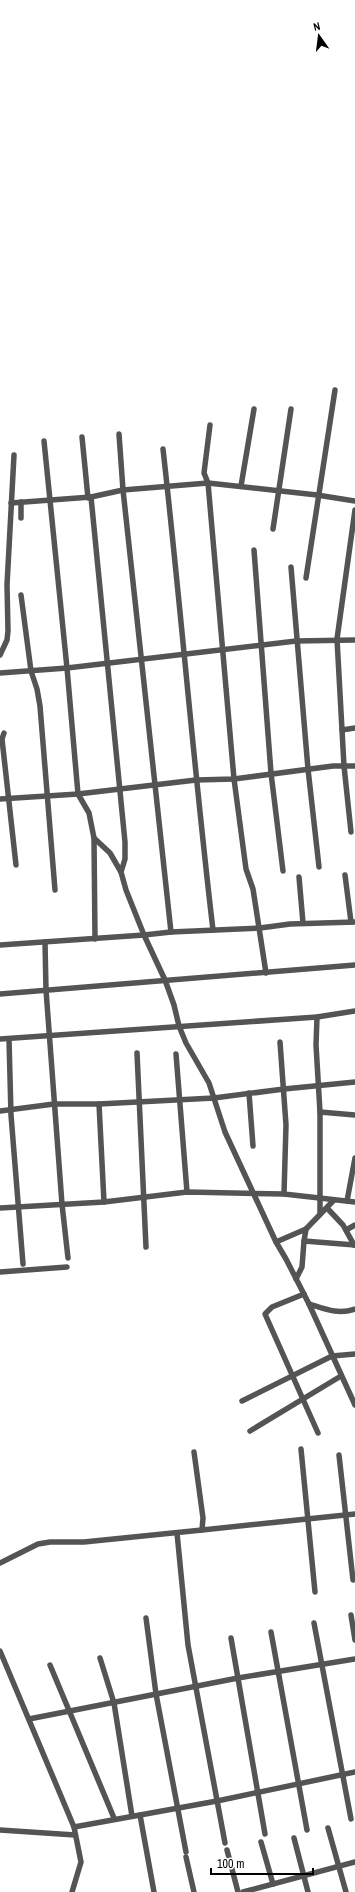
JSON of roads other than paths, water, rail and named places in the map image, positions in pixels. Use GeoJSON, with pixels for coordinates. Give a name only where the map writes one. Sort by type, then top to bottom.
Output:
{"type":"FeatureCollection","features":[{"type":"Feature","properties":{"kind":"street"},"geometry":{"type":"LineString","coordinates":[[306,578],[317,495],[334,390]]}},
{"type":"Feature","properties":{"kind":"street"},"geometry":{"type":"LineString","coordinates":[[241,486],[254,409]]}},
{"type":"Feature","properties":{"kind":"street"},"geometry":{"type":"LineString","coordinates":[[273,529],[280,491],[291,409]]}},
{"type":"Feature","properties":{"kind":"street"},"geometry":{"type":"LineString","coordinates":[[210,426],[204,473],[208,483],[224,650],[234,779],[246,869],[253,889],[266,973]]}},
{"type":"Feature","properties":{"kind":"street"},"geometry":{"type":"LineString","coordinates":[[119,434],[123,490],[170,932]]}},
{"type":"Feature","properties":{"kind":"street"},"geometry":{"type":"LineString","coordinates":[[82,437],[120,788],[125,851],[121,872]]}},
{"type":"Feature","properties":{"kind":"street"},"geometry":{"type":"LineString","coordinates":[[44,441],[78,794],[89,813],[94,838],[95,939]]}},
{"type":"Feature","properties":{"kind":"street"},"geometry":{"type":"LineString","coordinates":[[163,449],[185,654],[196,780],[213,930]]}},
{"type":"Feature","properties":{"kind":"street"},"geometry":{"type":"LineString","coordinates":[[0,655],[7,640],[8,631],[7,585],[14,455]]}},
{"type":"Feature","properties":{"kind":"street"},"geometry":{"type":"LineString","coordinates":[[11,503],[89,497],[123,490],[208,483],[317,495],[355,501]]}},
{"type":"Feature","properties":{"kind":"street"},"geometry":{"type":"LineString","coordinates":[[21,502],[21,518]]}},
{"type":"Feature","properties":{"kind":"street"},"geometry":{"type":"LineString","coordinates":[[351,832],[344,766],[337,639],[355,510]]}},
{"type":"Feature","properties":{"kind":"street"},"geometry":{"type":"LineString","coordinates":[[254,550],[260,645],[271,773],[283,871]]}},
{"type":"Feature","properties":{"kind":"street"},"geometry":{"type":"LineString","coordinates":[[291,567],[296,641],[318,867]]}},
{"type":"Feature","properties":{"kind":"street"},"geometry":{"type":"LineString","coordinates":[[21,595],[31,671],[37,689],[40,706],[55,890]]}},
{"type":"Feature","properties":{"kind":"street"},"geometry":{"type":"LineString","coordinates":[[0,673],[107,664],[141,658],[296,641],[337,639],[355,640]]}},
{"type":"Feature","properties":{"kind":"street"},"geometry":{"type":"LineString","coordinates":[[342,730],[355,728]]}},
{"type":"Feature","properties":{"kind":"street"},"geometry":{"type":"LineString","coordinates":[[4,733],[2,739],[16,865]]}},
{"type":"Feature","properties":{"kind":"street"},"geometry":{"type":"LineString","coordinates":[[0,799],[78,794],[196,780],[234,779],[308,769],[355,766]]}},
{"type":"Feature","properties":{"kind":"street"},"geometry":{"type":"LineString","coordinates":[[94,838],[110,853],[121,872],[126,890],[144,936],[166,980],[179,1026],[186,1043],[209,1083],[225,1132],[276,1242],[309,1304],[355,1405]]}},
{"type":"Feature","properties":{"kind":"street"},"geometry":{"type":"LineString","coordinates":[[0,945],[144,936],[170,932],[260,928],[303,923],[353,922],[345,875]]}},
{"type":"Feature","properties":{"kind":"street"},"geometry":{"type":"LineString","coordinates":[[299,877],[303,923]]}},
{"type":"Feature","properties":{"kind":"street"},"geometry":{"type":"LineString","coordinates":[[45,942],[46,990],[54,1104],[68,1258]]}},
{"type":"Feature","properties":{"kind":"street"},"geometry":{"type":"LineString","coordinates":[[0,994],[355,965]]}},
{"type":"Feature","properties":{"kind":"street"},"geometry":{"type":"LineString","coordinates":[[0,1040],[317,1017],[355,1011]]}},
{"type":"Feature","properties":{"kind":"street"},"geometry":{"type":"LineString","coordinates":[[317,1017],[320,1112],[320,1214]]}},
{"type":"Feature","properties":{"kind":"street"},"geometry":{"type":"LineString","coordinates":[[9,1039],[11,1110],[23,1264]]}},
{"type":"Feature","properties":{"kind":"street"},"geometry":{"type":"LineString","coordinates":[[280,1042],[286,1125],[284,1194]]}},
{"type":"Feature","properties":{"kind":"street"},"geometry":{"type":"LineString","coordinates":[[137,1053],[146,1247]]}},
{"type":"Feature","properties":{"kind":"street"},"geometry":{"type":"LineString","coordinates":[[176,1054],[186,1192]]}},
{"type":"Feature","properties":{"kind":"street"},"geometry":{"type":"LineString","coordinates":[[0,1111],[54,1104],[139,1103],[214,1098],[284,1088],[355,1082]]}},
{"type":"Feature","properties":{"kind":"street"},"geometry":{"type":"LineString","coordinates":[[249,1093],[253,1146]]}},
{"type":"Feature","properties":{"kind":"street"},"geometry":{"type":"LineString","coordinates":[[99,1104],[104,1202]]}},
{"type":"Feature","properties":{"kind":"street"},"geometry":{"type":"LineString","coordinates":[[320,1112],[355,1115]]}},
{"type":"Feature","properties":{"kind":"street"},"geometry":{"type":"LineString","coordinates":[[347,1201],[355,1158]]}},
{"type":"Feature","properties":{"kind":"street"},"geometry":{"type":"LineString","coordinates":[[0,1208],[104,1202],[186,1192],[253,1192],[355,1202]]}},
{"type":"Feature","properties":{"kind":"street"},"geometry":{"type":"LineString","coordinates":[[276,1242],[306,1229],[334,1200]]}},
{"type":"Feature","properties":{"kind":"street"},"geometry":{"type":"LineString","coordinates":[[327,1208],[346,1230],[355,1245]]}},
{"type":"Feature","properties":{"kind":"street"},"geometry":{"type":"LineString","coordinates":[[346,1230],[355,1225]]}},
{"type":"Feature","properties":{"kind":"street"},"geometry":{"type":"LineString","coordinates":[[296,1279],[302,1267],[306,1229]]}},
{"type":"Feature","properties":{"kind":"street"},"geometry":{"type":"LineString","coordinates":[[304,1241],[355,1245]]}},
{"type":"Feature","properties":{"kind":"street"},"geometry":{"type":"LineString","coordinates":[[0,1272],[67,1267]]}},
{"type":"Feature","properties":{"kind":"street"},"geometry":{"type":"LineString","coordinates":[[304,1294],[272,1308],[265,1314],[318,1432]]}},
{"type":"Feature","properties":{"kind":"street"},"geometry":{"type":"LineString","coordinates":[[309,1304],[346,1313],[355,1309]]}},
{"type":"Feature","properties":{"kind":"street"},"geometry":{"type":"LineString","coordinates":[[242,1401],[332,1356],[355,1354]]}},
{"type":"Feature","properties":{"kind":"street"},"geometry":{"type":"LineString","coordinates":[[250,1431],[341,1376]]}},
{"type":"Feature","properties":{"kind":"street"},"geometry":{"type":"LineString","coordinates":[[301,1449],[315,1592]]}},
{"type":"Feature","properties":{"kind":"street"},"geometry":{"type":"LineString","coordinates":[[194,1452],[203,1518],[202,1530]]}},
{"type":"Feature","properties":{"kind":"street"},"geometry":{"type":"LineString","coordinates":[[339,1455],[353,1580]]}},
{"type":"Feature","properties":{"kind":"street"},"geometry":{"type":"LineString","coordinates":[[0,1563],[38,1544],[50,1542],[84,1542],[355,1514]]}},
{"type":"Feature","properties":{"kind":"street"},"geometry":{"type":"LineString","coordinates":[[177,1533],[188,1645],[225,1843]]}},
{"type":"Feature","properties":{"kind":"street"},"geometry":{"type":"LineString","coordinates":[[351,1615],[355,1640]]}},
{"type":"Feature","properties":{"kind":"street"},"geometry":{"type":"LineString","coordinates":[[146,1618],[156,1694],[194,1892]]}},
{"type":"Feature","properties":{"kind":"street"},"geometry":{"type":"LineString","coordinates":[[314,1623],[323,1664],[351,1819]]}},
{"type":"Feature","properties":{"kind":"street"},"geometry":{"type":"LineString","coordinates":[[271,1632],[306,1830]]}},
{"type":"Feature","properties":{"kind":"street"},"geometry":{"type":"LineString","coordinates":[[231,1638],[265,1834]]}},
{"type":"Feature","properties":{"kind":"street"},"geometry":{"type":"LineString","coordinates":[[0,1651],[74,1827],[81,1862],[72,1892]]}},
{"type":"Feature","properties":{"kind":"street"},"geometry":{"type":"LineString","coordinates":[[100,1658],[114,1702],[132,1816]]}},
{"type":"Feature","properties":{"kind":"street"},"geometry":{"type":"LineString","coordinates":[[28,1719],[238,1678],[355,1659]]}},
{"type":"Feature","properties":{"kind":"street"},"geometry":{"type":"LineString","coordinates":[[50,1665],[114,1818]]}},
{"type":"Feature","properties":{"kind":"street"},"geometry":{"type":"LineString","coordinates":[[74,1827],[114,1818],[140,1815],[216,1801],[257,1791],[355,1772]]}},
{"type":"Feature","properties":{"kind":"street"},"geometry":{"type":"LineString","coordinates":[[140,1815],[154,1892]]}},
{"type":"Feature","properties":{"kind":"street"},"geometry":{"type":"LineString","coordinates":[[328,1828],[346,1892]]}},
{"type":"Feature","properties":{"kind":"street"},"geometry":{"type":"LineString","coordinates":[[0,1830],[75,1835]]}},
{"type":"Feature","properties":{"kind":"street"},"geometry":{"type":"LineString","coordinates":[[294,1838],[308,1892]]}},
{"type":"Feature","properties":{"kind":"street"},"geometry":{"type":"LineString","coordinates":[[261,1842],[273,1884]]}},
{"type":"Feature","properties":{"kind":"street"},"geometry":{"type":"LineString","coordinates":[[227,1850],[238,1892]]}},
{"type":"Feature","properties":{"kind":"street"},"geometry":{"type":"LineString","coordinates":[[243,1892],[355,1862]]}}]}
